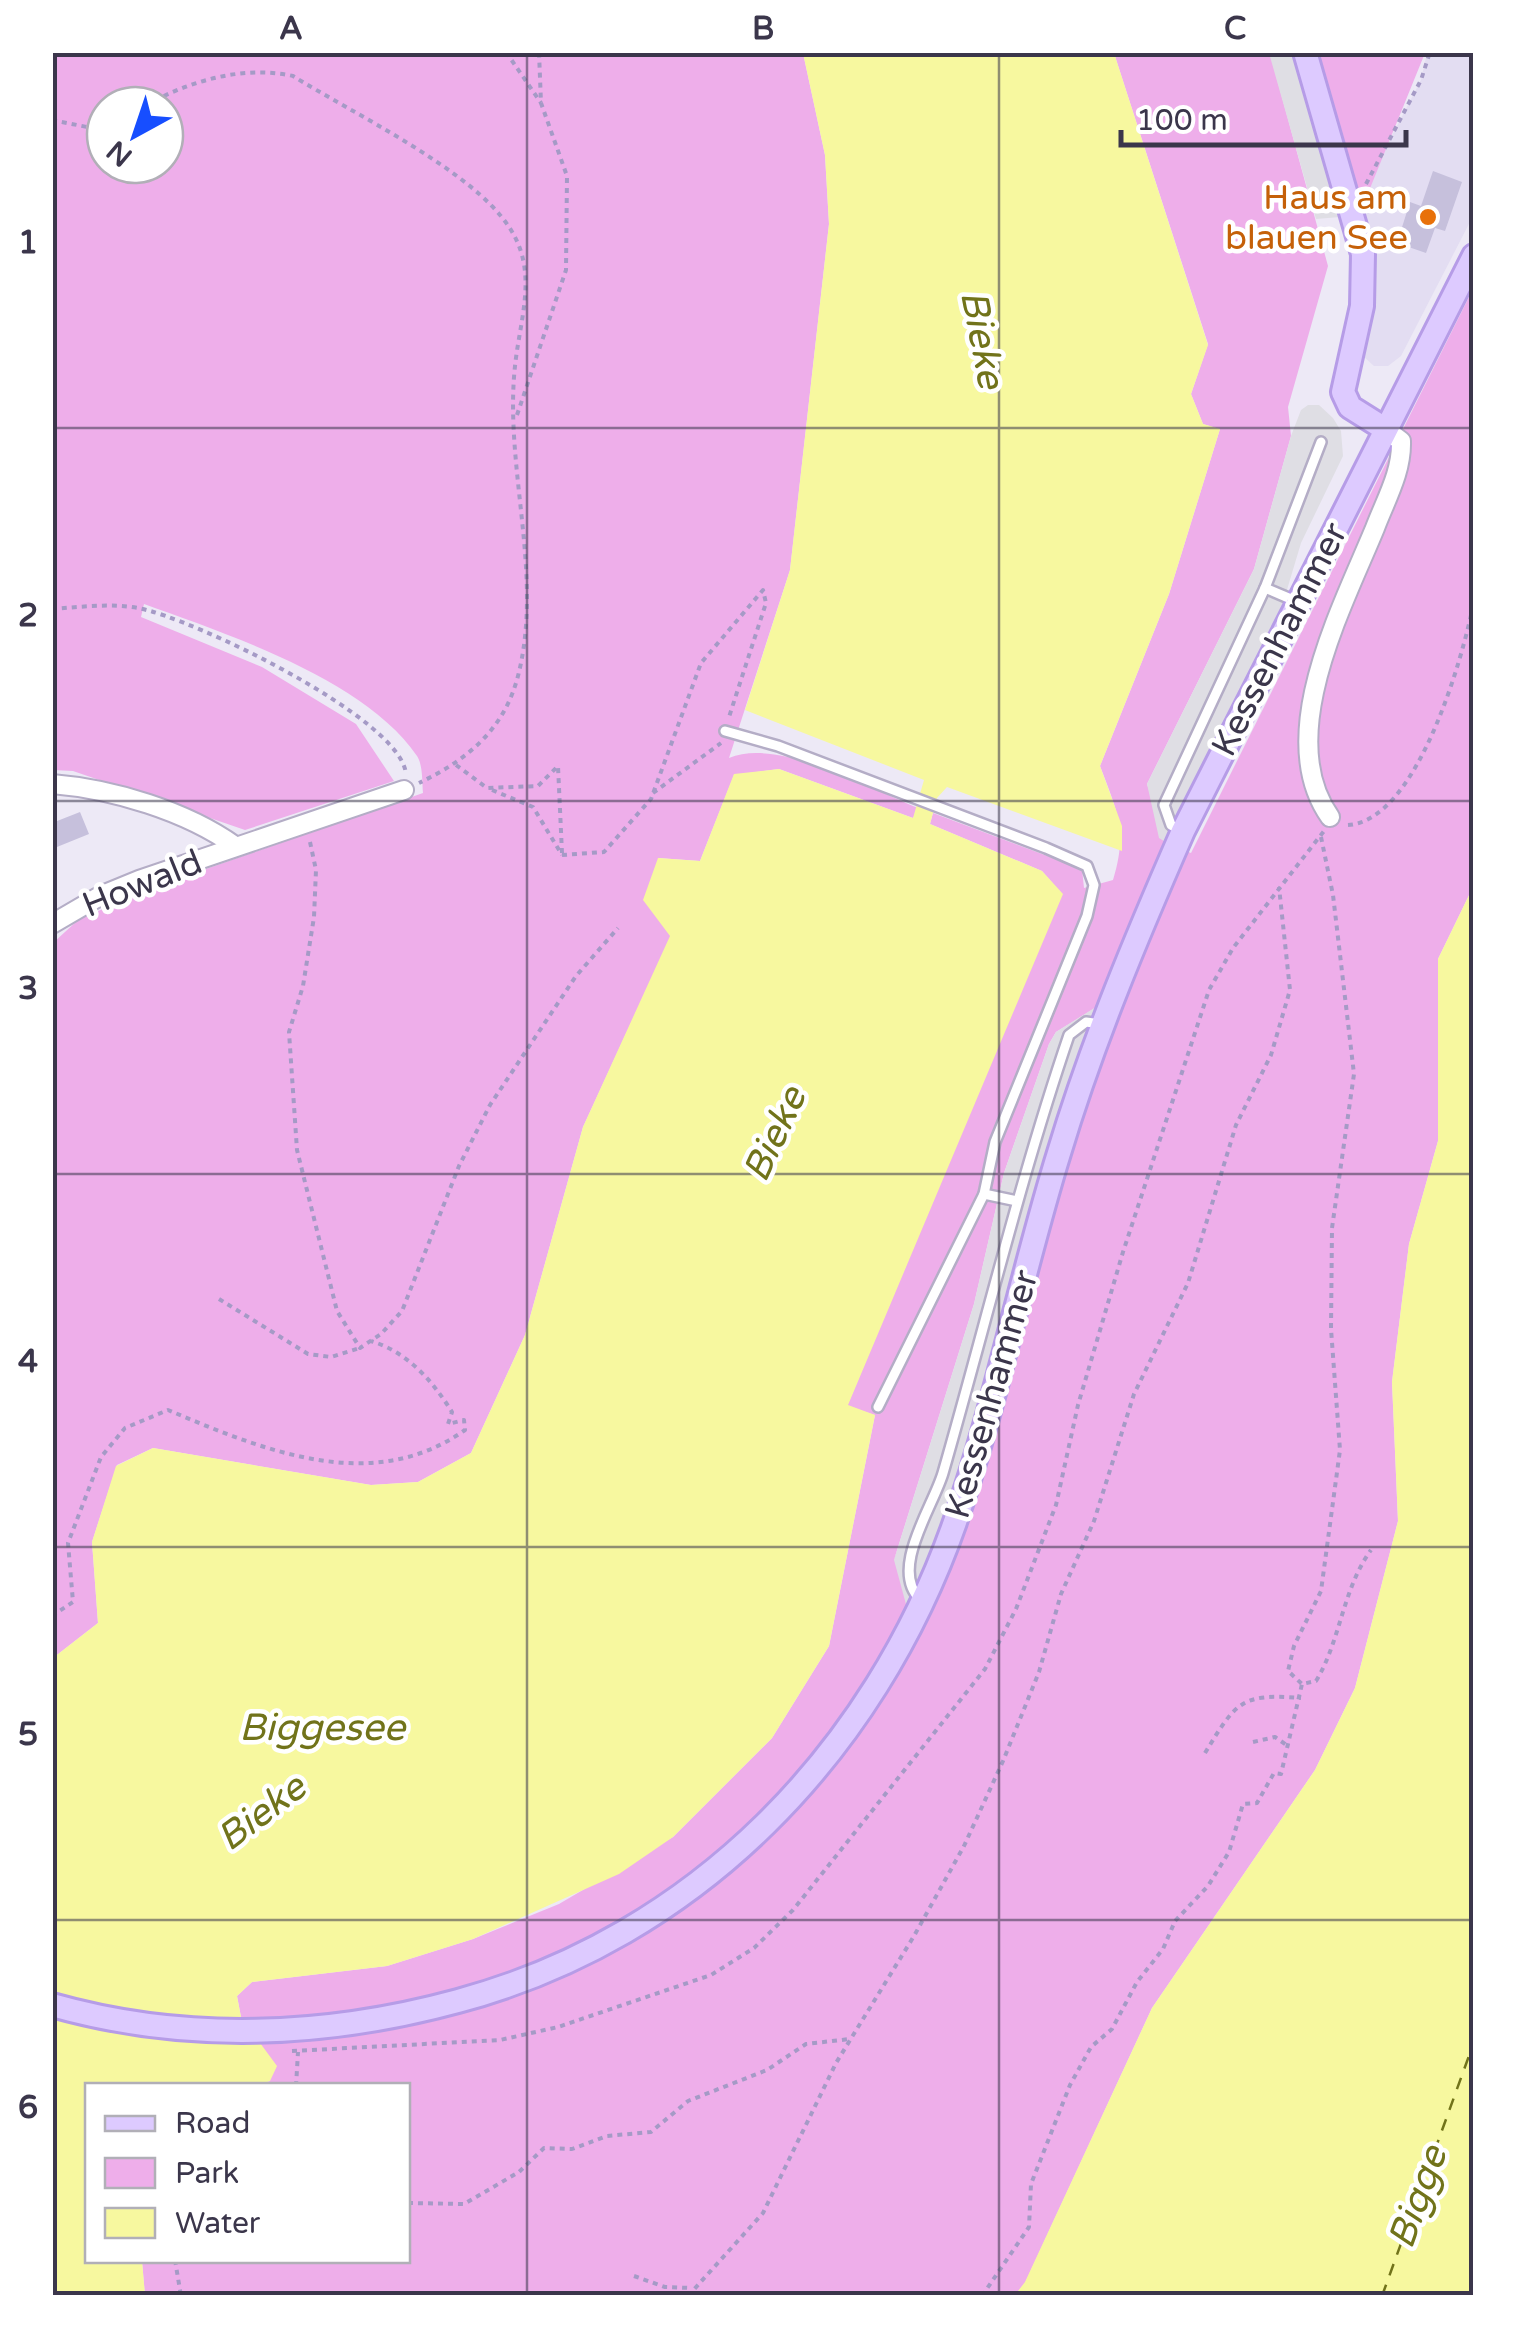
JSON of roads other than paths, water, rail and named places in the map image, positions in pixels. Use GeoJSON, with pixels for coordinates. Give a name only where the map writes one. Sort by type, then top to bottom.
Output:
{"type":"FeatureCollection","features":[{"type":"Feature","properties":{"kind":"main road"},"geometry":{"type":"LineString","coordinates":[[1305,52],[1363,254],[1364,280],[1343,392],[1350,407],[1385,429]]}},
{"type":"Feature","properties":{"kind":"main road","name":"Kessenhammer"},"geometry":{"type":"LineString","coordinates":[[52,2005],[175,2029],[268,2031],[384,2019],[490,1992],[587,1955],[648,1920],[718,1870],[823,1764],[856,1719],[954,1526],[1004,1364],[1059,1153],[1104,1024],[1182,831],[1474,256]]}},
{"type":"Feature","properties":{"kind":"street"},"geometry":{"type":"LineString","coordinates":[[1330,818],[1314,791],[1308,759],[1308,725],[1338,620],[1398,471],[1401,440],[1385,429]]}},
{"type":"Feature","properties":{"kind":"street","name":"Howald"},"geometry":{"type":"LineString","coordinates":[[52,784],[96,789],[211,828],[235,846]]}},
{"type":"Feature","properties":{"kind":"street","name":"Howald"},"geometry":{"type":"LineString","coordinates":[[52,924],[100,896],[404,790]]}},
{"type":"Feature","properties":{"kind":"lane"},"geometry":{"type":"LineString","coordinates":[[1182,831],[1171,825],[1164,804],[1265,588],[1321,442]]}},
{"type":"Feature","properties":{"kind":"lane"},"geometry":{"type":"LineString","coordinates":[[1265,588],[1298,602]]}},
{"type":"Feature","properties":{"kind":"lane"},"geometry":{"type":"LineString","coordinates":[[725,731],[914,798],[1087,866],[1094,885],[1087,916],[995,1142],[984,1194],[878,1406]]}},
{"type":"Feature","properties":{"kind":"lane"},"geometry":{"type":"LineString","coordinates":[[920,1599],[912,1590],[907,1567],[940,1482],[992,1302],[1016,1200],[1070,1035],[1086,1022],[1104,1024]]}},
{"type":"Feature","properties":{"kind":"lane"},"geometry":{"type":"LineString","coordinates":[[984,1194],[1016,1200]]}},
{"type":"Feature","properties":{"kind":"water","name":"Biggesee"},"geometry":{"type":"Polygon","coordinates":[[[803,53],[1114,53],[1208,345],[1191,394],[1203,424],[1220,429],[1169,594],[1100,766],[1122,826],[1122,851],[947,787],[937,798],[930,824],[1042,871],[1063,894],[848,1405],[875,1415],[829,1646],[772,1738],[673,1837],[619,1874],[473,1939],[387,1966],[252,1982],[237,1996],[241,2017],[277,2066],[270,2081],[85,2083],[85,2263],[142,2263],[145,2295],[53,2296],[53,1658],[98,1623],[92,1542],[116,1466],[153,1448],[371,1485],[418,1482],[471,1453],[525,1335],[583,1127],[670,936],[643,900],[658,858],[700,861],[734,774],[779,769],[913,818],[924,780],[745,710],[790,570],[829,224],[825,155],[803,53]]]}},
{"type":"Feature","properties":{"kind":"water","name":"Bigge"},"geometry":{"type":"Polygon","coordinates":[[[1473,887],[1473,2295],[1015,2295],[1025,2282],[1152,2008],[1315,1770],[1355,1688],[1398,1521],[1392,1382],[1409,1244],[1438,1141],[1438,959],[1473,887]]]}},
{"type":"Feature","properties":{"kind":"place","name":"Haus am blauen See"},"geometry":{"type":"Point","coordinates":[1428,217]}},
{"type":"Feature","properties":{"kind":"water label","name":"Bieke"},"geometry":{"type":"Point","coordinates":[983,339]}},
{"type":"Feature","properties":{"kind":"water label","name":"Bieke"},"geometry":{"type":"Point","coordinates":[774,1134]}},
{"type":"Feature","properties":{"kind":"water label","name":"Bieke"},"geometry":{"type":"Point","coordinates":[261,1812]}}]}
